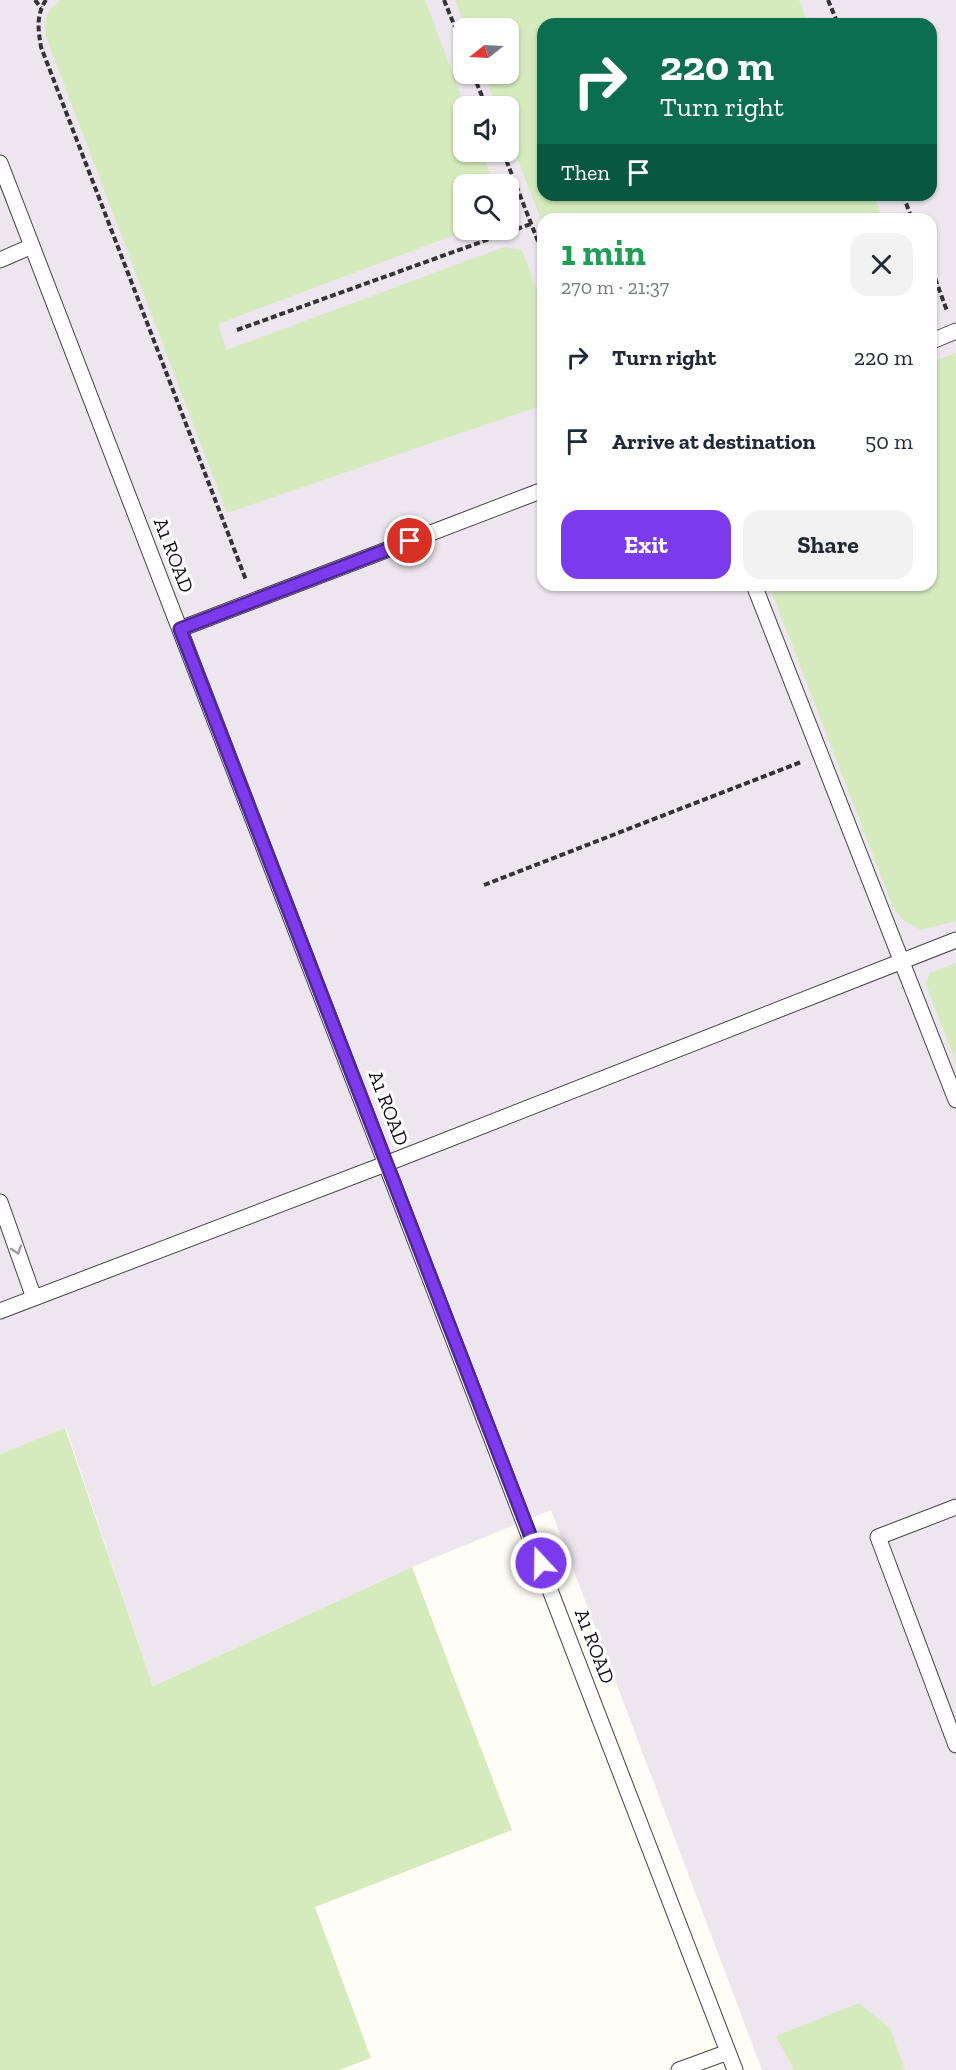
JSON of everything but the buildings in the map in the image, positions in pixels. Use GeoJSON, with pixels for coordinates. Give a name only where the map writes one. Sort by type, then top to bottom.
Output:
{"type":"FeatureCollection","features":[{"type":"Feature","properties":{"kind":"lane","name":"A1 ROAD"},"geometry":{"type":"LineString","coordinates":[[0,163],[388,1163],[735,2070]]}},
{"type":"Feature","properties":{"kind":"lane"},"geometry":{"type":"LineString","coordinates":[[0,260],[32,246]]}},
{"type":"Feature","properties":{"kind":"lane"},"geometry":{"type":"LineString","coordinates":[[937,339],[956,332]]}},
{"type":"Feature","properties":{"kind":"lane"},"geometry":{"type":"LineString","coordinates":[[180,629],[537,492]]}},
{"type":"Feature","properties":{"kind":"lane"},"geometry":{"type":"LineString","coordinates":[[756,591],[956,1100]]}},
{"type":"Feature","properties":{"kind":"lane"},"geometry":{"type":"LineString","coordinates":[[0,1311],[388,1163],[956,940]]}},
{"type":"Feature","properties":{"kind":"lane"},"geometry":{"type":"LineString","coordinates":[[0,1202],[34,1298]]}},
{"type":"Feature","properties":{"kind":"lane"},"geometry":{"type":"LineString","coordinates":[[956,1507],[878,1537],[956,1745]]}},
{"type":"Feature","properties":{"kind":"lane"},"geometry":{"type":"LineString","coordinates":[[679,2070],[728,2052]]}},
{"type":"Feature","properties":{"kind":"path"},"geometry":{"type":"LineString","coordinates":[[35,0],[41,8]]}},
{"type":"Feature","properties":{"kind":"path"},"geometry":{"type":"LineString","coordinates":[[46,0],[41,8],[37,25],[41,47],[254,601]]}},
{"type":"Feature","properties":{"kind":"path"},"geometry":{"type":"LineString","coordinates":[[444,0],[453,22]]}},
{"type":"Feature","properties":{"kind":"path"},"geometry":{"type":"LineString","coordinates":[[828,0],[835,18]]}},
{"type":"Feature","properties":{"kind":"path"},"geometry":{"type":"LineString","coordinates":[[507,162],[537,239]]}},
{"type":"Feature","properties":{"kind":"path"},"geometry":{"type":"LineString","coordinates":[[237,330],[531,224]]}},
{"type":"Feature","properties":{"kind":"path"},"geometry":{"type":"LineString","coordinates":[[937,283],[956,332]]}},
{"type":"Feature","properties":{"kind":"path"},"geometry":{"type":"LineString","coordinates":[[484,885],[821,754]]}},
{"type":"Feature","properties":{"kind":"shaded area"},"geometry":{"type":"Polygon","coordinates":[[[0,0],[956,0],[956,2070],[762,2070],[551,1510],[412,1567],[153,1686],[66,1428],[0,1454],[0,0]]]}},
{"type":"Feature","properties":{"kind":"green space"},"geometry":{"type":"Polygon","coordinates":[[[61,0],[425,0],[453,74],[453,84],[457,84],[461,96],[453,96],[453,162],[486,162],[490,174],[453,174],[453,236],[218,324],[226,350],[504,247],[522,250],[537,291],[537,407],[227,513],[46,37],[45,25],[49,11],[61,0]]]}},
{"type":"Feature","properties":{"kind":"green space"},"geometry":{"type":"Polygon","coordinates":[[[455,0],[799,0],[806,18],[537,18],[537,201],[876,201],[881,213],[538,213],[519,162],[519,96],[492,96],[488,84],[519,84],[519,18],[462,18],[455,0]]]}},
{"type":"Feature","properties":{"kind":"green space"},"geometry":{"type":"Polygon","coordinates":[[[956,353],[956,921],[921,930],[905,922],[893,907],[771,591],[937,591],[937,360],[956,353]]]}},
{"type":"Feature","properties":{"kind":"green space"},"geometry":{"type":"Polygon","coordinates":[[[956,963],[956,1063],[926,984],[930,973],[956,963]]]}},
{"type":"Feature","properties":{"kind":"green space"},"geometry":{"type":"Polygon","coordinates":[[[65,1428],[153,1686],[412,1567],[512,1830],[315,1907],[371,2058],[339,2070],[0,2070],[0,1454],[65,1428]]]}},
{"type":"Feature","properties":{"kind":"green space"},"geometry":{"type":"Polygon","coordinates":[[[859,2003],[890,2028],[905,2070],[794,2070],[776,2036],[859,2003]]]}},
{"type":"Feature","properties":{"kind":"route"},"geometry":{"type":"LineString","coordinates":[[410,541],[180,629],[541,1563]]}}]}
